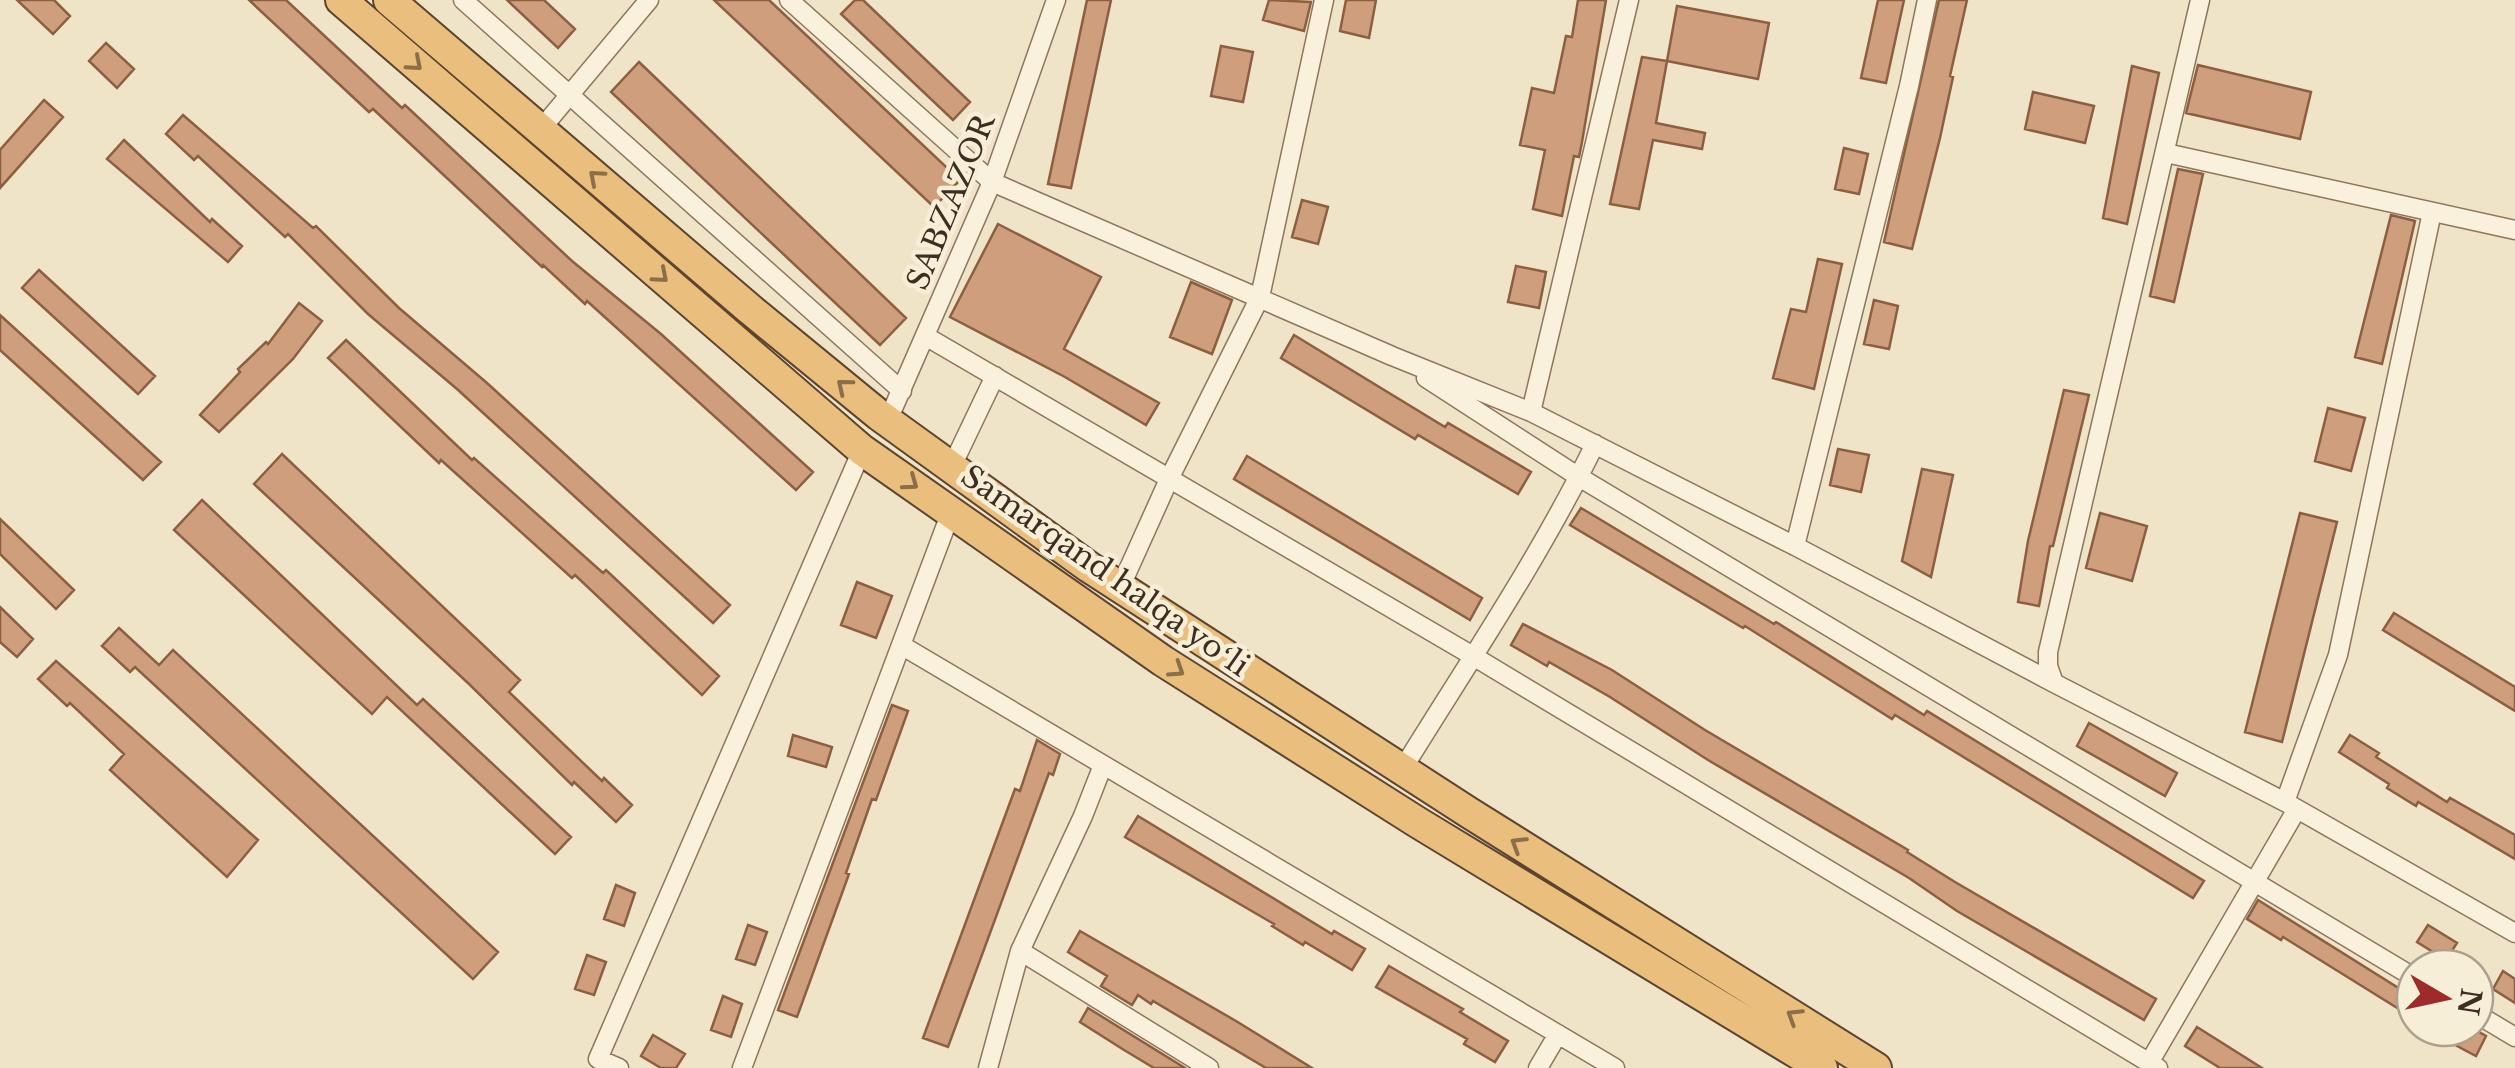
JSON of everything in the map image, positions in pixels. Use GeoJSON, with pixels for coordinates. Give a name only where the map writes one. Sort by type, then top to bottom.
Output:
{"type":"FeatureCollection","features":[{"type":"Feature","properties":{"kind":"highway","name":"Samarqand halqa yoʻli"},"geometry":{"type":"LineString","coordinates":[[342,0],[862,450],[1163,661],[1401,812],[1819,1067]]}},
{"type":"Feature","properties":{"kind":"highway","name":"Samarqand halqa yoʻli"},"geometry":{"type":"LineString","coordinates":[[388,0],[752,312],[888,420],[1090,567],[1402,770],[1876,1068]]}},
{"type":"Feature","properties":{"kind":"highway"},"geometry":{"type":"LineString","coordinates":[[1067,594],[1090,567]]}},
{"type":"Feature","properties":{"kind":"street"},"geometry":{"type":"LineString","coordinates":[[463,0],[902,391]]}},
{"type":"Feature","properties":{"kind":"street"},"geometry":{"type":"LineString","coordinates":[[541,130],[648,0]]}},
{"type":"Feature","properties":{"kind":"street"},"geometry":{"type":"LineString","coordinates":[[789,0],[992,182],[1392,356],[1532,412],[2291,805],[2515,932]]}},
{"type":"Feature","properties":{"kind":"street","name":"SABZAZOR"},"geometry":{"type":"LineString","coordinates":[[888,420],[992,182],[1056,0]]}},
{"type":"Feature","properties":{"kind":"street"},"geometry":{"type":"LineString","coordinates":[[1120,588],[1170,477],[1260,297],[1324,0]]}},
{"type":"Feature","properties":{"kind":"street"},"geometry":{"type":"LineString","coordinates":[[1532,412],[1629,0]]}},
{"type":"Feature","properties":{"kind":"street"},"geometry":{"type":"LineString","coordinates":[[1795,546],[1926,0]]}},
{"type":"Feature","properties":{"kind":"street"},"geometry":{"type":"LineString","coordinates":[[2054,682],[2048,652],[2200,0]]}},
{"type":"Feature","properties":{"kind":"street"},"geometry":{"type":"LineString","coordinates":[[2166,153],[2515,230]]}},
{"type":"Feature","properties":{"kind":"street"},"geometry":{"type":"LineString","coordinates":[[927,337],[1473,656],[2153,1065],[2254,883],[2291,805],[2338,655],[2432,212]]}},
{"type":"Feature","properties":{"kind":"street"},"geometry":{"type":"LineString","coordinates":[[1392,356],[1579,477],[2395,966]]}},
{"type":"Feature","properties":{"kind":"street"},"geometry":{"type":"LineString","coordinates":[[952,466],[995,376]]}},
{"type":"Feature","properties":{"kind":"street"},"geometry":{"type":"LineString","coordinates":[[1402,770],[1579,477],[1595,444]]}},
{"type":"Feature","properties":{"kind":"street"},"geometry":{"type":"LineString","coordinates":[[620,1068],[598,1059],[862,450]]}},
{"type":"Feature","properties":{"kind":"street"},"geometry":{"type":"LineString","coordinates":[[742,1068],[951,512]]}},
{"type":"Feature","properties":{"kind":"street"},"geometry":{"type":"LineString","coordinates":[[901,645],[1615,1068]]}},
{"type":"Feature","properties":{"kind":"street"},"geometry":{"type":"LineString","coordinates":[[988,1068],[1020,951],[1103,765]]}},
{"type":"Feature","properties":{"kind":"street"},"geometry":{"type":"LineString","coordinates":[[1020,951],[1208,1068]]}},
{"type":"Feature","properties":{"kind":"street"},"geometry":{"type":"LineString","coordinates":[[1538,1068],[1558,1034]]}},
{"type":"Feature","properties":{"kind":"building"},"geometry":{"type":"Polygon","coordinates":[[[17,0],[54,0],[70,16],[53,34],[17,0]]]}},
{"type":"Feature","properties":{"kind":"building"},"geometry":{"type":"Polygon","coordinates":[[[249,0],[286,0],[572,261],[661,334],[813,472],[796,490],[587,301],[585,304],[542,267],[249,0]]]}},
{"type":"Feature","properties":{"kind":"building"},"geometry":{"type":"Polygon","coordinates":[[[507,0],[544,0],[575,29],[558,48],[507,0]]]}},
{"type":"Feature","properties":{"kind":"building"},"geometry":{"type":"Polygon","coordinates":[[[714,0],[769,0],[960,180],[934,207],[714,0]]]}},
{"type":"Feature","properties":{"kind":"building"},"geometry":{"type":"Polygon","coordinates":[[[855,0],[863,0],[970,102],[953,120],[841,14],[855,0]]]}},
{"type":"Feature","properties":{"kind":"building"},"geometry":{"type":"Polygon","coordinates":[[[1087,0],[1111,0],[1071,188],[1048,184],[1087,0]]]}},
{"type":"Feature","properties":{"kind":"building"},"geometry":{"type":"Polygon","coordinates":[[[1269,0],[1311,2],[1304,31],[1263,20],[1269,0]]]}},
{"type":"Feature","properties":{"kind":"building"},"geometry":{"type":"Polygon","coordinates":[[[1346,0],[1376,0],[1369,38],[1340,31],[1346,0]]]}},
{"type":"Feature","properties":{"kind":"building"},"geometry":{"type":"Polygon","coordinates":[[[1578,0],[1606,0],[1579,157],[1574,156],[1562,216],[1533,209],[1545,150],[1520,145],[1532,88],[1554,93],[1566,36],[1572,37],[1578,0]]]}},
{"type":"Feature","properties":{"kind":"building"},"geometry":{"type":"Polygon","coordinates":[[[1878,0],[1904,0],[1886,83],[1861,78],[1878,0]]]}},
{"type":"Feature","properties":{"kind":"building"},"geometry":{"type":"Polygon","coordinates":[[[1939,0],[1967,0],[1940,138],[1912,249],[1884,242],[1939,0]]]}},
{"type":"Feature","properties":{"kind":"building"},"geometry":{"type":"Polygon","coordinates":[[[1677,6],[1769,23],[1758,79],[1667,61],[1677,6]]]}},
{"type":"Feature","properties":{"kind":"building"},"geometry":{"type":"Polygon","coordinates":[[[106,43],[134,69],[117,88],[89,61],[106,43]]]}},
{"type":"Feature","properties":{"kind":"building"},"geometry":{"type":"Polygon","coordinates":[[[1221,46],[1253,52],[1243,102],[1211,96],[1221,46]]]}},
{"type":"Feature","properties":{"kind":"building"},"geometry":{"type":"Polygon","coordinates":[[[1642,57],[1667,61],[1656,123],[1705,133],[1702,149],[1653,140],[1639,209],[1610,204],[1642,57]]]}},
{"type":"Feature","properties":{"kind":"building"},"geometry":{"type":"Polygon","coordinates":[[[639,62],[906,318],[880,345],[611,92],[639,62]]]}},
{"type":"Feature","properties":{"kind":"building"},"geometry":{"type":"Polygon","coordinates":[[[2198,65],[2311,92],[2300,139],[2186,113],[2198,65]]]}},
{"type":"Feature","properties":{"kind":"building"},"geometry":{"type":"Polygon","coordinates":[[[2132,66],[2159,73],[2127,224],[2103,218],[2132,66]]]}},
{"type":"Feature","properties":{"kind":"building"},"geometry":{"type":"Polygon","coordinates":[[[2033,92],[2094,106],[2085,143],[2025,129],[2033,92]]]}},
{"type":"Feature","properties":{"kind":"building"},"geometry":{"type":"Polygon","coordinates":[[[44,100],[63,117],[0,188],[0,150],[44,100]]]}},
{"type":"Feature","properties":{"kind":"building"},"geometry":{"type":"Polygon","coordinates":[[[183,115],[313,228],[316,226],[399,308],[730,605],[713,623],[457,389],[368,314],[288,234],[285,237],[198,156],[194,160],[166,134],[183,115]]]}},
{"type":"Feature","properties":{"kind":"building"},"geometry":{"type":"Polygon","coordinates":[[[124,140],[210,222],[212,219],[242,246],[228,262],[107,159],[124,140]]]}},
{"type":"Feature","properties":{"kind":"building"},"geometry":{"type":"Polygon","coordinates":[[[1844,148],[1868,154],[1859,194],[1835,189],[1844,148]]]}},
{"type":"Feature","properties":{"kind":"building"},"geometry":{"type":"Polygon","coordinates":[[[2178,169],[2203,174],[2174,302],[2150,296],[2178,169]]]}},
{"type":"Feature","properties":{"kind":"building"},"geometry":{"type":"Polygon","coordinates":[[[1302,200],[1328,207],[1318,244],[1292,237],[1302,200]]]}},
{"type":"Feature","properties":{"kind":"building"},"geometry":{"type":"Polygon","coordinates":[[[2391,215],[2415,221],[2382,364],[2355,357],[2391,215]]]}},
{"type":"Feature","properties":{"kind":"building"},"geometry":{"type":"Polygon","coordinates":[[[998,224],[1101,277],[1064,349],[1159,403],[1146,425],[950,317],[998,224]]]}},
{"type":"Feature","properties":{"kind":"building"},"geometry":{"type":"Polygon","coordinates":[[[1818,259],[1842,264],[1814,389],[1773,378],[1791,309],[1806,312],[1818,259]]]}},
{"type":"Feature","properties":{"kind":"building"},"geometry":{"type":"Polygon","coordinates":[[[1516,266],[1546,272],[1539,308],[1508,302],[1516,266]]]}},
{"type":"Feature","properties":{"kind":"building"},"geometry":{"type":"Polygon","coordinates":[[[39,270],[155,376],[138,394],[22,288],[39,270]]]}},
{"type":"Feature","properties":{"kind":"building"},"geometry":{"type":"Polygon","coordinates":[[[1191,282],[1232,300],[1212,354],[1170,337],[1191,282]]]}},
{"type":"Feature","properties":{"kind":"building"},"geometry":{"type":"Polygon","coordinates":[[[1874,300],[1898,306],[1889,349],[1864,344],[1874,300]]]}},
{"type":"Feature","properties":{"kind":"building"},"geometry":{"type":"Polygon","coordinates":[[[299,303],[322,321],[293,359],[219,432],[200,415],[240,372],[238,369],[268,344],[299,303]]]}},
{"type":"Feature","properties":{"kind":"building"},"geometry":{"type":"Polygon","coordinates":[[[0,315],[161,462],[143,480],[0,350],[0,315]]]}},
{"type":"Feature","properties":{"kind":"building"},"geometry":{"type":"Polygon","coordinates":[[[1294,335],[1445,427],[1448,423],[1531,472],[1518,494],[1418,435],[1415,439],[1281,358],[1294,335]]]}},
{"type":"Feature","properties":{"kind":"building"},"geometry":{"type":"Polygon","coordinates":[[[346,340],[472,460],[603,573],[606,570],[719,676],[702,695],[575,575],[572,578],[441,460],[439,463],[328,358],[346,340]]]}},
{"type":"Feature","properties":{"kind":"building"},"geometry":{"type":"Polygon","coordinates":[[[2064,390],[2089,395],[2050,546],[2039,606],[2018,602],[2028,541],[2064,390]]]}},
{"type":"Feature","properties":{"kind":"building"},"geometry":{"type":"Polygon","coordinates":[[[2328,408],[2365,418],[2351,471],[2315,461],[2328,408]]]}},
{"type":"Feature","properties":{"kind":"building"},"geometry":{"type":"Polygon","coordinates":[[[1838,449],[1869,455],[1861,492],[1830,485],[1838,449]]]}},
{"type":"Feature","properties":{"kind":"building"},"geometry":{"type":"Polygon","coordinates":[[[282,454],[520,680],[509,692],[632,805],[616,822],[254,484],[282,454]]]}},
{"type":"Feature","properties":{"kind":"building"},"geometry":{"type":"Polygon","coordinates":[[[1247,456],[1482,598],[1470,620],[1234,479],[1247,456]]]}},
{"type":"Feature","properties":{"kind":"building"},"geometry":{"type":"Polygon","coordinates":[[[1922,469],[1953,475],[1931,577],[1902,561],[1922,469]]]}},
{"type":"Feature","properties":{"kind":"building"},"geometry":{"type":"Polygon","coordinates":[[[202,500],[417,705],[423,699],[571,837],[555,854],[387,697],[372,714],[174,530],[202,500]]]}},
{"type":"Feature","properties":{"kind":"building"},"geometry":{"type":"Polygon","coordinates":[[[1581,508],[1776,622],[1924,715],[1927,711],[2204,881],[2193,898],[1895,715],[1892,719],[1745,626],[1570,525],[1581,508]]]}},
{"type":"Feature","properties":{"kind":"building"},"geometry":{"type":"Polygon","coordinates":[[[2100,513],[2147,526],[2132,581],[2086,568],[2100,513]]]}},
{"type":"Feature","properties":{"kind":"building"},"geometry":{"type":"Polygon","coordinates":[[[2300,513],[2337,522],[2282,742],[2245,732],[2300,513]]]}},
{"type":"Feature","properties":{"kind":"building"},"geometry":{"type":"Polygon","coordinates":[[[0,519],[74,590],[56,609],[0,554],[0,519]]]}},
{"type":"Feature","properties":{"kind":"building"},"geometry":{"type":"Polygon","coordinates":[[[857,582],[892,596],[876,638],[841,625],[857,582]]]}},
{"type":"Feature","properties":{"kind":"building"},"geometry":{"type":"Polygon","coordinates":[[[0,607],[33,639],[17,657],[0,642],[0,607]]]}},
{"type":"Feature","properties":{"kind":"building"},"geometry":{"type":"Polygon","coordinates":[[[2394,613],[2515,687],[2515,711],[2383,630],[2394,613]]]}},
{"type":"Feature","properties":{"kind":"building"},"geometry":{"type":"Polygon","coordinates":[[[1523,624],[1612,670],[1955,882],[2156,999],[2144,1020],[1957,911],[1610,697],[1511,645],[1523,624]]]}},
{"type":"Feature","properties":{"kind":"building"},"geometry":{"type":"Polygon","coordinates":[[[119,628],[159,665],[173,650],[498,952],[473,979],[135,667],[130,672],[102,646],[119,628]]]}},
{"type":"Feature","properties":{"kind":"building"},"geometry":{"type":"Polygon","coordinates":[[[56,661],[258,840],[227,877],[110,770],[124,754],[38,679],[56,661]]]}},
{"type":"Feature","properties":{"kind":"building"},"geometry":{"type":"Polygon","coordinates":[[[892,705],[908,711],[876,800],[872,799],[797,1017],[778,1010],[892,705]]]}},
{"type":"Feature","properties":{"kind":"building"},"geometry":{"type":"Polygon","coordinates":[[[2089,723],[2177,773],[2165,796],[2077,746],[2089,723]]]}},
{"type":"Feature","properties":{"kind":"building"},"geometry":{"type":"Polygon","coordinates":[[[793,735],[832,747],[826,767],[788,756],[793,735]]]}},
{"type":"Feature","properties":{"kind":"building"},"geometry":{"type":"Polygon","coordinates":[[[2350,735],[2379,753],[2376,757],[2447,802],[2450,798],[2515,835],[2515,859],[2418,802],[2416,806],[2339,752],[2350,735]]]}},
{"type":"Feature","properties":{"kind":"building"},"geometry":{"type":"Polygon","coordinates":[[[1037,740],[1060,754],[1053,775],[1049,773],[948,1047],[923,1038],[1015,789],[1020,791],[1037,740]]]}},
{"type":"Feature","properties":{"kind":"building"},"geometry":{"type":"Polygon","coordinates":[[[1138,816],[1332,934],[1334,931],[1365,949],[1352,970],[1305,942],[1303,945],[1125,837],[1138,816]]]}},
{"type":"Feature","properties":{"kind":"building"},"geometry":{"type":"Polygon","coordinates":[[[616,885],[635,893],[624,926],[604,919],[616,885]]]}},
{"type":"Feature","properties":{"kind":"building"},"geometry":{"type":"Polygon","coordinates":[[[2258,900],[2395,986],[2395,1007],[2283,937],[2281,940],[2247,919],[2258,900]]]}},
{"type":"Feature","properties":{"kind":"building"},"geometry":{"type":"Polygon","coordinates":[[[748,925],[767,932],[755,965],[736,959],[748,925]]]}},
{"type":"Feature","properties":{"kind":"building"},"geometry":{"type":"Polygon","coordinates":[[[2428,925],[2457,943],[2454,948],[2427,948],[2417,942],[2428,925]]]}},
{"type":"Feature","properties":{"kind":"building"},"geometry":{"type":"Polygon","coordinates":[[[1080,931],[1312,1068],[1266,1068],[1153,1001],[1151,1004],[1138,995],[1132,1005],[1101,986],[1107,976],[1068,952],[1080,931]]]}},
{"type":"Feature","properties":{"kind":"building"},"geometry":{"type":"Polygon","coordinates":[[[587,955],[606,962],[594,995],[575,989],[587,955]]]}},
{"type":"Feature","properties":{"kind":"building"},"geometry":{"type":"Polygon","coordinates":[[[1389,966],[1463,1009],[1460,1012],[1508,1041],[1495,1062],[1464,1044],[1467,1039],[1376,987],[1389,966]]]}},
{"type":"Feature","properties":{"kind":"building"},"geometry":{"type":"Polygon","coordinates":[[[2503,971],[2515,979],[2515,1003],[2495,990],[2503,971]]]}},
{"type":"Feature","properties":{"kind":"building"},"geometry":{"type":"Polygon","coordinates":[[[723,996],[742,1004],[731,1037],[711,1030],[723,996]]]}},
{"type":"Feature","properties":{"kind":"building"},"geometry":{"type":"Polygon","coordinates":[[[1088,1008],[1185,1068],[1154,1068],[1124,1050],[1080,1022],[1088,1008]]]}},
{"type":"Feature","properties":{"kind":"building"},"geometry":{"type":"Polygon","coordinates":[[[2197,1027],[2262,1068],[2220,1068],[2185,1046],[2197,1027]]]}},
{"type":"Feature","properties":{"kind":"building"},"geometry":{"type":"Polygon","coordinates":[[[653,1035],[685,1054],[676,1068],[661,1068],[641,1056],[653,1035]]]}},
{"type":"Feature","properties":{"kind":"building"},"geometry":{"type":"Polygon","coordinates":[[[2461,1048],[2480,1048],[2476,1056],[2461,1048]]]}}]}
